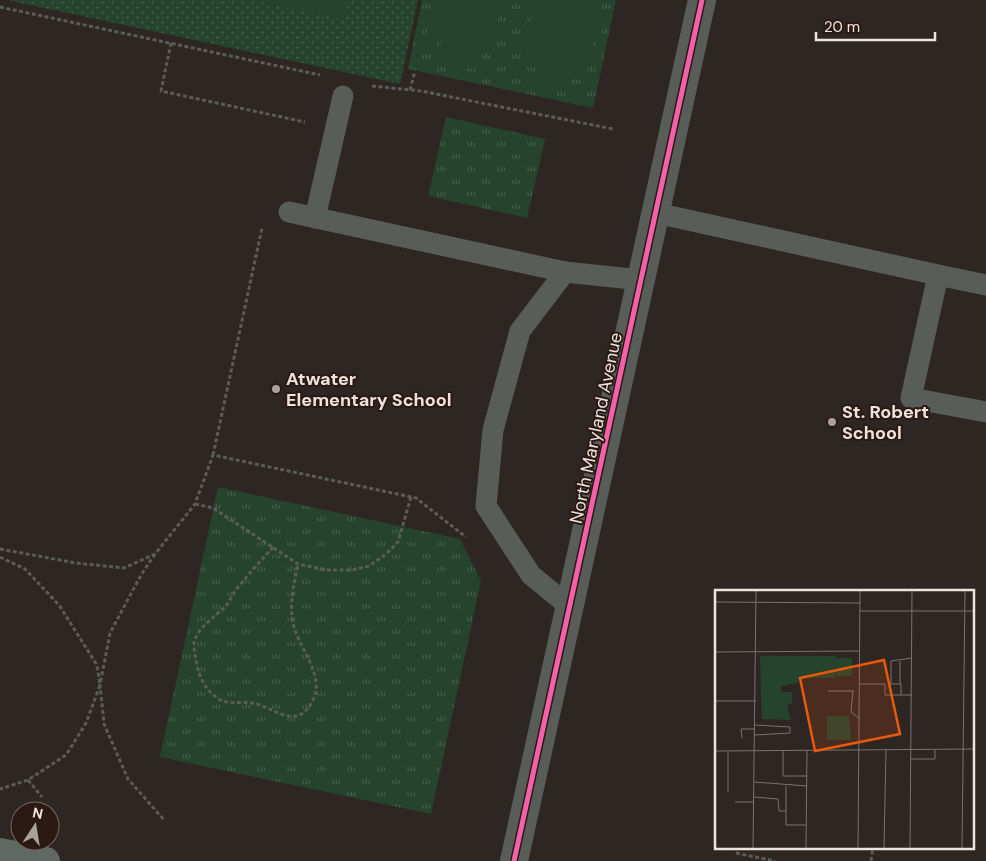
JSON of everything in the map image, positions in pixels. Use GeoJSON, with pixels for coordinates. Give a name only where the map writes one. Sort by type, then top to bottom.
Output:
{"type":"FeatureCollection","features":[{"type":"Feature","properties":{"kind":"main road"},"geometry":{"type":"LineString","coordinates":[[0,852],[46,861]]}},
{"type":"Feature","properties":{"kind":"street","name":"North Maryland Avenue"},"geometry":{"type":"LineString","coordinates":[[514,861],[702,0]]}},
{"type":"Feature","properties":{"kind":"lane"},"geometry":{"type":"LineString","coordinates":[[315,218],[343,96]]}},
{"type":"Feature","properties":{"kind":"lane"},"geometry":{"type":"LineString","coordinates":[[289,212],[565,272],[642,280]]}},
{"type":"Feature","properties":{"kind":"lane"},"geometry":{"type":"LineString","coordinates":[[656,213],[986,285]]}},
{"type":"Feature","properties":{"kind":"lane"},"geometry":{"type":"LineString","coordinates":[[565,272],[520,331],[493,430],[486,506],[531,576],[570,607]]}},
{"type":"Feature","properties":{"kind":"lane"},"geometry":{"type":"LineString","coordinates":[[938,275],[911,398],[986,412]]}},
{"type":"Feature","properties":{"kind":"path"},"geometry":{"type":"LineString","coordinates":[[0,7],[324,76]]}},
{"type":"Feature","properties":{"kind":"path"},"geometry":{"type":"LineString","coordinates":[[171,43],[161,91],[335,129]]}},
{"type":"Feature","properties":{"kind":"path"},"geometry":{"type":"LineString","coordinates":[[410,90],[414,70]]}},
{"type":"Feature","properties":{"kind":"path"},"geometry":{"type":"LineString","coordinates":[[362,84],[382,88],[421,91],[613,129]]}},
{"type":"Feature","properties":{"kind":"path"},"geometry":{"type":"LineString","coordinates":[[0,789],[28,780],[66,755],[86,723],[100,685],[110,633],[155,554],[195,504],[213,455],[265,215],[289,212]]}},
{"type":"Feature","properties":{"kind":"path"},"geometry":{"type":"LineString","coordinates":[[213,455],[416,498],[473,542]]}},
{"type":"Feature","properties":{"kind":"path"},"geometry":{"type":"LineString","coordinates":[[195,504],[213,508],[298,564],[326,570],[352,570],[369,566],[385,555],[398,542],[410,497]]}},
{"type":"Feature","properties":{"kind":"path"},"geometry":{"type":"LineString","coordinates":[[273,547],[225,606],[198,633],[193,643],[197,667],[205,687],[216,698],[229,703],[253,703],[285,717],[301,714],[312,702],[317,687],[312,669],[293,625],[290,603],[298,564]]}},
{"type":"Feature","properties":{"kind":"path"},"geometry":{"type":"LineString","coordinates":[[0,549],[76,563],[124,568],[155,554]]}},
{"type":"Feature","properties":{"kind":"path"},"geometry":{"type":"LineString","coordinates":[[0,557],[25,569],[59,605],[97,665],[104,724],[128,779],[166,821]]}},
{"type":"Feature","properties":{"kind":"path"},"geometry":{"type":"LineString","coordinates":[[28,780],[42,797]]}},
{"type":"Feature","properties":{"kind":"path"},"geometry":{"type":"LineString","coordinates":[[871,861],[874,848]]}},
{"type":"Feature","properties":{"kind":"path"},"geometry":{"type":"LineString","coordinates":[[736,853],[757,859],[775,861]]}},
{"type":"Feature","properties":{"kind":"green space"},"geometry":{"type":"Polygon","coordinates":[[[7,0],[418,0],[400,84],[7,0]]]}},
{"type":"Feature","properties":{"kind":"green space"},"geometry":{"type":"Polygon","coordinates":[[[250,0],[348,0],[344,20],[250,0]]]}},
{"type":"Feature","properties":{"kind":"green space"},"geometry":{"type":"Polygon","coordinates":[[[422,0],[616,0],[593,108],[408,69],[422,0]]]}},
{"type":"Feature","properties":{"kind":"green space"},"geometry":{"type":"Polygon","coordinates":[[[435,0],[502,0],[491,50],[477,47],[472,69],[437,62],[442,40],[427,36],[435,0]]]}},
{"type":"Feature","properties":{"kind":"green space"},"geometry":{"type":"Polygon","coordinates":[[[535,0],[602,0],[587,70],[573,67],[569,89],[533,82],[538,59],[524,56],[535,0]]]}},
{"type":"Feature","properties":{"kind":"green space"},"geometry":{"type":"Polygon","coordinates":[[[446,117],[545,139],[527,218],[428,196],[446,117]]]}},
{"type":"Feature","properties":{"kind":"green space"},"geometry":{"type":"Polygon","coordinates":[[[218,487],[460,539],[481,581],[431,814],[160,757],[218,487]]]}},
{"type":"Feature","properties":{"kind":"cycle path"},"geometry":{"type":"LineString","coordinates":[[514,861],[702,0]]}},
{"type":"Feature","properties":{"kind":"place","name":"Atwater Elementary School"},"geometry":{"type":"Point","coordinates":[276,389]}},
{"type":"Feature","properties":{"kind":"place","name":"St. Robert School"},"geometry":{"type":"Point","coordinates":[832,422]}}]}
